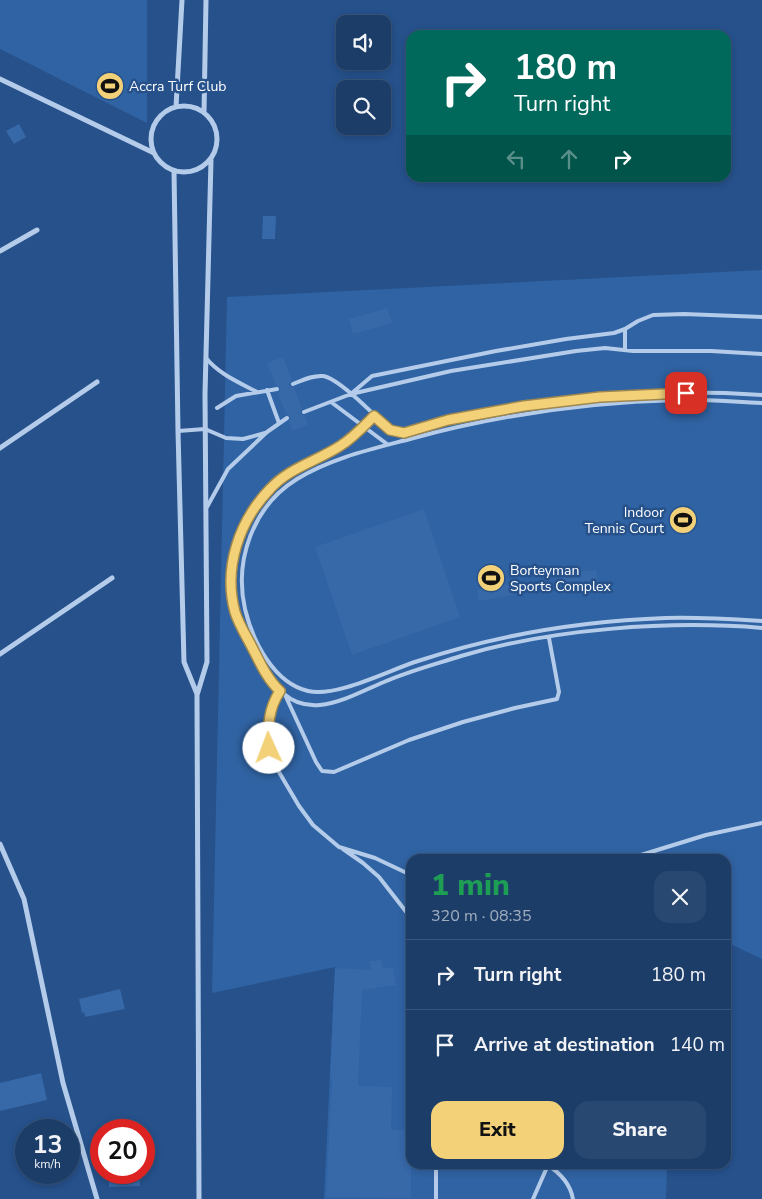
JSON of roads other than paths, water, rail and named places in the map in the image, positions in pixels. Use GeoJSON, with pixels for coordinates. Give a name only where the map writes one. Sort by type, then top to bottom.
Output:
{"type":"FeatureCollection","features":[{"type":"Feature","properties":{"kind":"street"},"geometry":{"type":"LineString","coordinates":[[176,107],[182,0]]}},
{"type":"Feature","properties":{"kind":"street"},"geometry":{"type":"LineString","coordinates":[[204,113],[206,0]]}},
{"type":"Feature","properties":{"kind":"street"},"geometry":{"type":"LineString","coordinates":[[0,78],[154,154],[162,164],[174,171],[188,173],[206,165],[216,150],[218,140],[216,130],[211,120],[194,107],[176,107],[160,117],[155,125],[152,134],[154,154]]}},
{"type":"Feature","properties":{"kind":"street"},"geometry":{"type":"LineString","coordinates":[[199,1199],[197,695],[207,662],[205,428],[211,160]]}},
{"type":"Feature","properties":{"kind":"street"},"geometry":{"type":"LineString","coordinates":[[174,171],[184,662],[197,695]]}},
{"type":"Feature","properties":{"kind":"street"},"geometry":{"type":"LineString","coordinates":[[0,251],[37,230]]}},
{"type":"Feature","properties":{"kind":"street"},"geometry":{"type":"LineString","coordinates":[[0,448],[97,382]]}},
{"type":"Feature","properties":{"kind":"street"},"geometry":{"type":"LineString","coordinates":[[0,654],[112,578]]}},
{"type":"Feature","properties":{"kind":"street"},"geometry":{"type":"LineString","coordinates":[[0,844],[24,899],[63,1083],[96,1199]]}},
{"type":"Feature","properties":{"kind":"lane"},"geometry":{"type":"LineString","coordinates":[[351,394],[372,376],[566,338],[614,333],[654,315],[684,314],[762,317]]}},
{"type":"Feature","properties":{"kind":"lane"},"geometry":{"type":"LineString","coordinates":[[625,329],[625,349]]}},
{"type":"Feature","properties":{"kind":"lane"},"geometry":{"type":"LineString","coordinates":[[304,412],[351,394],[486,364],[576,351],[605,348],[633,351],[711,351],[762,354]]}},
{"type":"Feature","properties":{"kind":"lane"},"geometry":{"type":"LineString","coordinates":[[206,358],[222,373],[257,392]]}},
{"type":"Feature","properties":{"kind":"lane"},"geometry":{"type":"LineString","coordinates":[[293,384],[317,376],[326,376],[335,380],[390,430],[404,433],[440,422],[502,409],[581,398],[689,393],[762,395]]}},
{"type":"Feature","properties":{"kind":"lane"},"geometry":{"type":"LineString","coordinates":[[217,408],[236,396],[277,389]]}},
{"type":"Feature","properties":{"kind":"lane"},"geometry":{"type":"LineString","coordinates":[[267,390],[279,423]]}},
{"type":"Feature","properties":{"kind":"lane"},"geometry":{"type":"LineString","coordinates":[[762,403],[680,400],[580,406],[511,416],[387,444],[327,464],[298,478],[273,499],[257,521],[242,563],[243,596],[249,622],[271,664],[281,677],[296,687],[312,692],[328,692],[462,648],[566,627],[636,619],[669,618],[762,621]]}},
{"type":"Feature","properties":{"kind":"lane"},"geometry":{"type":"LineString","coordinates":[[331,402],[387,444]]}},
{"type":"Feature","properties":{"kind":"lane"},"geometry":{"type":"LineString","coordinates":[[374,416],[342,445],[293,470],[270,489],[253,510],[234,553],[231,577],[232,595],[236,612],[256,656],[275,686],[286,696],[301,704],[320,705],[338,700],[399,676],[462,656],[549,638],[611,629],[691,626],[762,628]]}},
{"type":"Feature","properties":{"kind":"lane"},"geometry":{"type":"LineString","coordinates":[[206,509],[220,480],[228,469],[267,432],[287,418]]}},
{"type":"Feature","properties":{"kind":"lane"},"geometry":{"type":"LineString","coordinates":[[178,431],[205,428],[226,438],[243,439],[267,432]]}},
{"type":"Feature","properties":{"kind":"lane"},"geometry":{"type":"LineString","coordinates":[[286,696],[316,762],[322,771],[334,772],[383,750],[439,729],[557,699],[559,692],[549,638]]}},
{"type":"Feature","properties":{"kind":"lane"},"geometry":{"type":"LineString","coordinates":[[280,691],[272,704],[268,725],[269,748],[276,767],[299,806],[313,825],[380,877],[406,911]]}},
{"type":"Feature","properties":{"kind":"lane"},"geometry":{"type":"LineString","coordinates":[[644,854],[706,835],[762,823]]}},
{"type":"Feature","properties":{"kind":"lane"},"geometry":{"type":"LineString","coordinates":[[339,847],[375,858],[406,873]]}},
{"type":"Feature","properties":{"kind":"lane"},"geometry":{"type":"LineString","coordinates":[[436,1169],[436,1199]]}},
{"type":"Feature","properties":{"kind":"lane"},"geometry":{"type":"LineString","coordinates":[[534,1199],[545,1169]]}},
{"type":"Feature","properties":{"kind":"lane"},"geometry":{"type":"LineString","coordinates":[[554,1169],[559,1172],[572,1192],[573,1199]]}},
{"type":"Feature","properties":{"kind":"place","name":"Accra Turf Club"},"geometry":{"type":"Point","coordinates":[110,86]}},
{"type":"Feature","properties":{"kind":"place","name":"Indoor Tennis Court"},"geometry":{"type":"Point","coordinates":[683,520]}},
{"type":"Feature","properties":{"kind":"place","name":"Borteyman Sports Complex"},"geometry":{"type":"Point","coordinates":[491,578]}}]}
